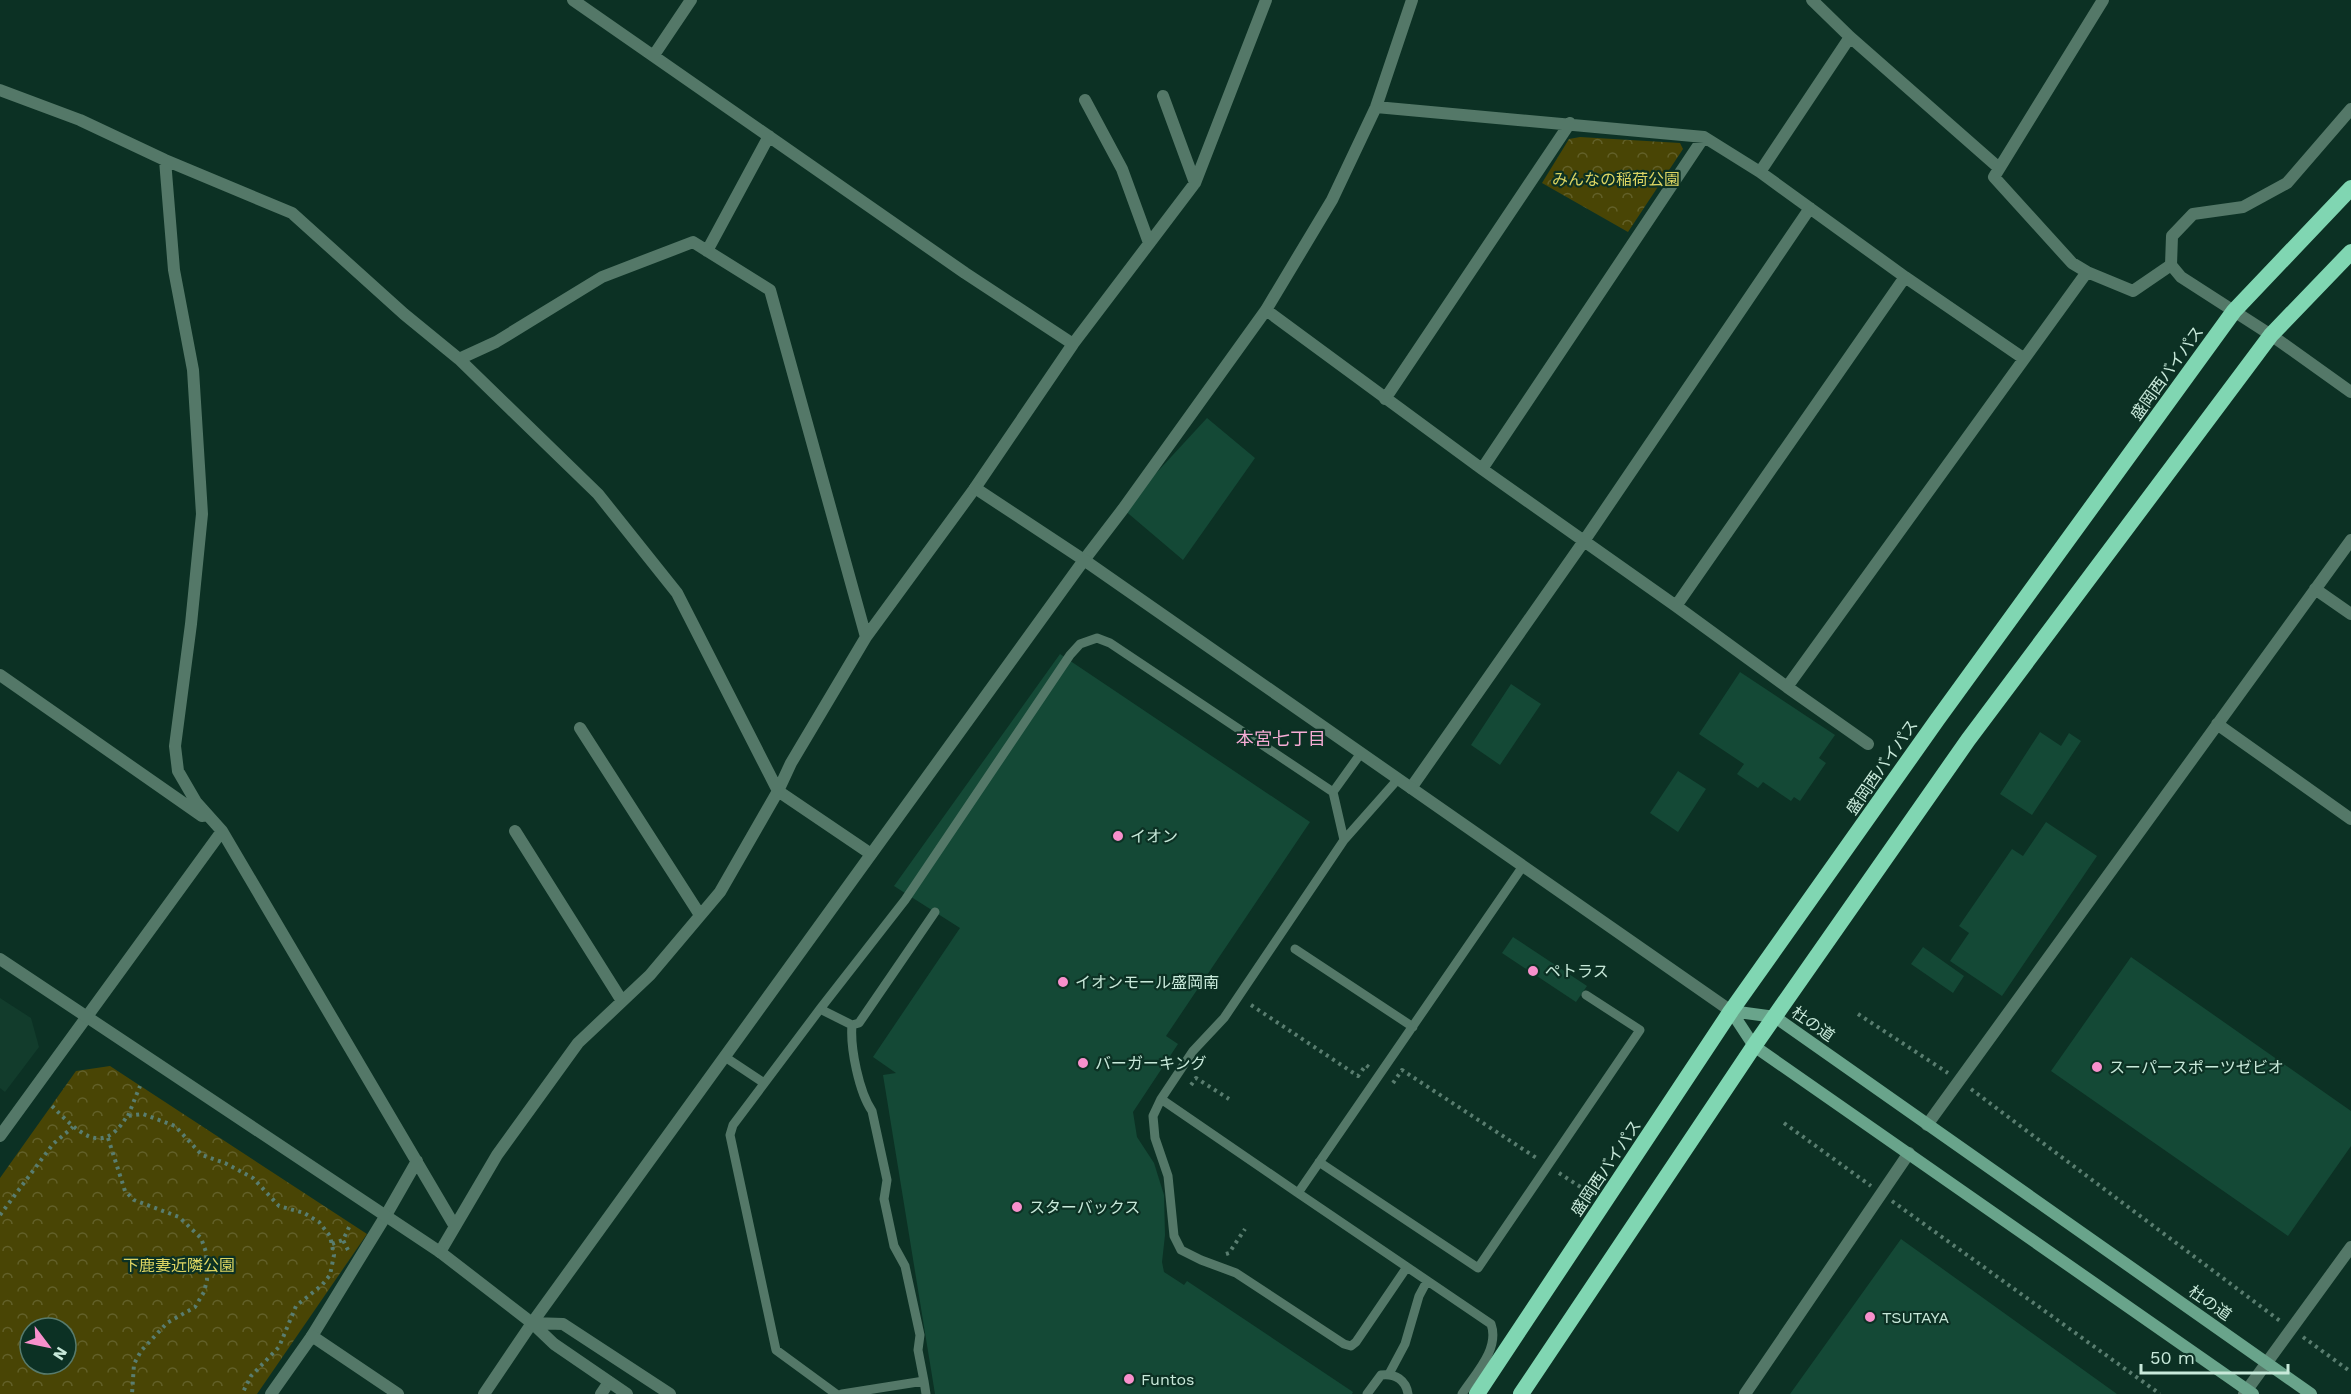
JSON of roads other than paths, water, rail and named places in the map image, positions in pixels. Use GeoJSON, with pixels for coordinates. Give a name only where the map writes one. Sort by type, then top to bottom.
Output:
{"type":"FeatureCollection","features":[{"type":"Feature","properties":{"kind":"highway","name":"盛岡西バイパス"},"geometry":{"type":"LineString","coordinates":[[1477,1394],[1731,1011],[1937,720],[2234,311],[2351,188]]}},
{"type":"Feature","properties":{"kind":"highway"},"geometry":{"type":"LineString","coordinates":[[1521,1394],[1754,1046],[1968,740],[2271,335],[2351,252]]}},
{"type":"Feature","properties":{"kind":"main road","name":"杜の道"},"geometry":{"type":"LineString","coordinates":[[1731,1011],[1775,1017],[2311,1394]]}},
{"type":"Feature","properties":{"kind":"main road"},"geometry":{"type":"LineString","coordinates":[[1731,1011],[1754,1046],[2248,1393]]}},
{"type":"Feature","properties":{"kind":"street"},"geometry":{"type":"LineString","coordinates":[[573,0],[965,273],[1073,344]]}},
{"type":"Feature","properties":{"kind":"street"},"geometry":{"type":"LineString","coordinates":[[654,55],[691,0]]}},
{"type":"Feature","properties":{"kind":"street"},"geometry":{"type":"LineString","coordinates":[[440,1252],[497,1155],[578,1043],[650,975],[720,892],[791,764],[866,638],[975,488],[1073,344],[1195,183],[1266,0]]}},
{"type":"Feature","properties":{"kind":"street"},"geometry":{"type":"LineString","coordinates":[[484,1394],[532,1323],[1266,310],[1332,200],[1376,107],[1412,0]]}},
{"type":"Feature","properties":{"kind":"street"},"geometry":{"type":"LineString","coordinates":[[1812,0],[1850,37],[1999,168]]}},
{"type":"Feature","properties":{"kind":"street"},"geometry":{"type":"LineString","coordinates":[[2103,0],[1994,177],[2072,263],[2087,272],[2133,291],[2171,266]]}},
{"type":"Feature","properties":{"kind":"street"},"geometry":{"type":"LineString","coordinates":[[1760,172],[1850,37]]}},
{"type":"Feature","properties":{"kind":"street"},"geometry":{"type":"LineString","coordinates":[[0,90],[80,120],[165,160],[292,213],[404,314],[459,359],[598,494],[677,593],[778,791],[871,854]]}},
{"type":"Feature","properties":{"kind":"street"},"geometry":{"type":"LineString","coordinates":[[1163,96],[1195,183]]}},
{"type":"Feature","properties":{"kind":"street"},"geometry":{"type":"LineString","coordinates":[[1085,100],[1122,169],[1149,243]]}},
{"type":"Feature","properties":{"kind":"street"},"geometry":{"type":"LineString","coordinates":[[1376,107],[1704,137],[1760,172],[1905,277],[2023,358]]}},
{"type":"Feature","properties":{"kind":"street"},"geometry":{"type":"LineString","coordinates":[[2351,109],[2287,183],[2243,207],[2193,214],[2172,236],[2171,266],[2181,277],[2271,335],[2351,392]]}},
{"type":"Feature","properties":{"kind":"street"},"geometry":{"type":"LineString","coordinates":[[1385,399],[1570,123]]}},
{"type":"Feature","properties":{"kind":"street"},"geometry":{"type":"LineString","coordinates":[[707,250],[769,136]]}},
{"type":"Feature","properties":{"kind":"street"},"geometry":{"type":"LineString","coordinates":[[1482,469],[1704,137]]}},
{"type":"Feature","properties":{"kind":"street"},"geometry":{"type":"LineString","coordinates":[[165,160],[174,270],[193,370],[202,514],[175,746],[178,771],[196,802],[222,831],[454,1226]]}},
{"type":"Feature","properties":{"kind":"street"},"geometry":{"type":"LineString","coordinates":[[1411,788],[1584,541],[1810,208]]}},
{"type":"Feature","properties":{"kind":"street"},"geometry":{"type":"LineString","coordinates":[[459,359],[496,342],[602,278],[693,242],[770,290],[866,638]]}},
{"type":"Feature","properties":{"kind":"street"},"geometry":{"type":"LineString","coordinates":[[1787,687],[2087,272]]}},
{"type":"Feature","properties":{"kind":"street"},"geometry":{"type":"LineString","coordinates":[[1676,606],[1905,277]]}},
{"type":"Feature","properties":{"kind":"street"},"geometry":{"type":"LineString","coordinates":[[1266,310],[1482,469],[1868,744]]}},
{"type":"Feature","properties":{"kind":"street"},"geometry":{"type":"LineString","coordinates":[[975,488],[1084,560],[1731,1011]]}},
{"type":"Feature","properties":{"kind":"street"},"geometry":{"type":"LineString","coordinates":[[1927,1125],[2351,540]]}},
{"type":"Feature","properties":{"kind":"street"},"geometry":{"type":"LineString","coordinates":[[2315,589],[2351,614]]}},
{"type":"Feature","properties":{"kind":"street"},"geometry":{"type":"LineString","coordinates":[[0,675],[222,831]]}},
{"type":"Feature","properties":{"kind":"street"},"geometry":{"type":"LineString","coordinates":[[2217,724],[2351,819]]}},
{"type":"Feature","properties":{"kind":"street"},"geometry":{"type":"LineString","coordinates":[[580,728],[700,915]]}},
{"type":"Feature","properties":{"kind":"street"},"geometry":{"type":"LineString","coordinates":[[0,1136],[222,831]]}},
{"type":"Feature","properties":{"kind":"street"},"geometry":{"type":"LineString","coordinates":[[515,831],[622,1001]]}},
{"type":"Feature","properties":{"kind":"street"},"geometry":{"type":"LineString","coordinates":[[0,959],[440,1252],[532,1323],[554,1344],[627,1394]]}},
{"type":"Feature","properties":{"kind":"street"},"geometry":{"type":"LineString","coordinates":[[1745,1394],[1909,1153]]}},
{"type":"Feature","properties":{"kind":"street"},"geometry":{"type":"LineString","coordinates":[[271,1394],[312,1336],[417,1161]]}},
{"type":"Feature","properties":{"kind":"street"},"geometry":{"type":"LineString","coordinates":[[2248,1393],[2351,1247]]}},
{"type":"Feature","properties":{"kind":"street"},"geometry":{"type":"LineString","coordinates":[[532,1323],[563,1324],[670,1394]]}},
{"type":"Feature","properties":{"kind":"street"},"geometry":{"type":"LineString","coordinates":[[312,1336],[398,1394]]}},
{"type":"Feature","properties":{"kind":"street"},"geometry":{"type":"LineString","coordinates":[[601,1394],[609,1382]]}},
{"type":"Feature","properties":{"kind":"lane"},"geometry":{"type":"LineString","coordinates":[[836,1394],[776,1350],[730,1135],[733,1125],[905,900],[1080,644],[1097,638],[1110,643],[1333,792],[1344,840]]}},
{"type":"Feature","properties":{"kind":"lane"},"geometry":{"type":"LineString","coordinates":[[1333,792],[1360,753]]}},
{"type":"Feature","properties":{"kind":"lane"},"geometry":{"type":"LineString","coordinates":[[1398,779],[1344,840],[1224,1018],[1193,1051],[1161,1099],[1153,1116],[1155,1138],[1168,1176],[1174,1236],[1181,1250],[1236,1273],[1344,1344],[1351,1346],[1407,1267]]}},
{"type":"Feature","properties":{"kind":"lane"},"geometry":{"type":"LineString","coordinates":[[1298,1193],[1523,866]]}},
{"type":"Feature","properties":{"kind":"lane"},"geometry":{"type":"LineString","coordinates":[[820,1009],[852,1025],[860,1023],[935,912]]}},
{"type":"Feature","properties":{"kind":"lane"},"geometry":{"type":"LineString","coordinates":[[1295,949],[1413,1027]]}},
{"type":"Feature","properties":{"kind":"lane"},"geometry":{"type":"LineString","coordinates":[[1319,1162],[1478,1268],[1640,1030],[1586,995]]}},
{"type":"Feature","properties":{"kind":"lane"},"geometry":{"type":"LineString","coordinates":[[852,1025],[851,1039],[866,1102],[872,1111],[887,1180],[884,1199],[894,1246],[905,1266],[920,1335],[918,1350],[926,1394]]}},
{"type":"Feature","properties":{"kind":"lane"},"geometry":{"type":"LineString","coordinates":[[725,1057],[764,1083]]}},
{"type":"Feature","properties":{"kind":"lane"},"geometry":{"type":"LineString","coordinates":[[1161,1099],[1491,1324],[1495,1335],[1493,1346],[1462,1394]]}},
{"type":"Feature","properties":{"kind":"lane"},"geometry":{"type":"LineString","coordinates":[[1389,1374],[1405,1344],[1419,1296],[1427,1281]]}},
{"type":"Feature","properties":{"kind":"lane"},"geometry":{"type":"LineString","coordinates":[[1368,1392],[1381,1376],[1389,1374],[1403,1381],[1408,1394]]}},
{"type":"Feature","properties":{"kind":"lane"},"geometry":{"type":"LineString","coordinates":[[842,1394],[924,1381]]}},
{"type":"Feature","properties":{"kind":"place","name":"イオン"},"geometry":{"type":"Point","coordinates":[1118,836]}},
{"type":"Feature","properties":{"kind":"place","name":"ペトラス"},"geometry":{"type":"Point","coordinates":[1533,971]}},
{"type":"Feature","properties":{"kind":"place","name":"イオンモール盛岡南"},"geometry":{"type":"Point","coordinates":[1063,982]}},
{"type":"Feature","properties":{"kind":"place","name":"バーガーキング"},"geometry":{"type":"Point","coordinates":[1083,1063]}},
{"type":"Feature","properties":{"kind":"place","name":"スーパースポーツゼビオ"},"geometry":{"type":"Point","coordinates":[2097,1067]}},
{"type":"Feature","properties":{"kind":"place","name":"スターバックス"},"geometry":{"type":"Point","coordinates":[1017,1207]}},
{"type":"Feature","properties":{"kind":"place","name":"TSUTAYA"},"geometry":{"type":"Point","coordinates":[1870,1317]}},
{"type":"Feature","properties":{"kind":"place","name":"Funtos"},"geometry":{"type":"Point","coordinates":[1129,1379]}},
{"type":"Feature","properties":{"kind":"district","name":"本宮七丁目"},"geometry":{"type":"Point","coordinates":[1281,738]}},
{"type":"Feature","properties":{"kind":"park label","name":"みんなの稲荷公園"},"geometry":{"type":"Point","coordinates":[1616,179]}},
{"type":"Feature","properties":{"kind":"park label","name":"下鹿妻近隣公園"},"geometry":{"type":"Point","coordinates":[179,1265]}}]}
